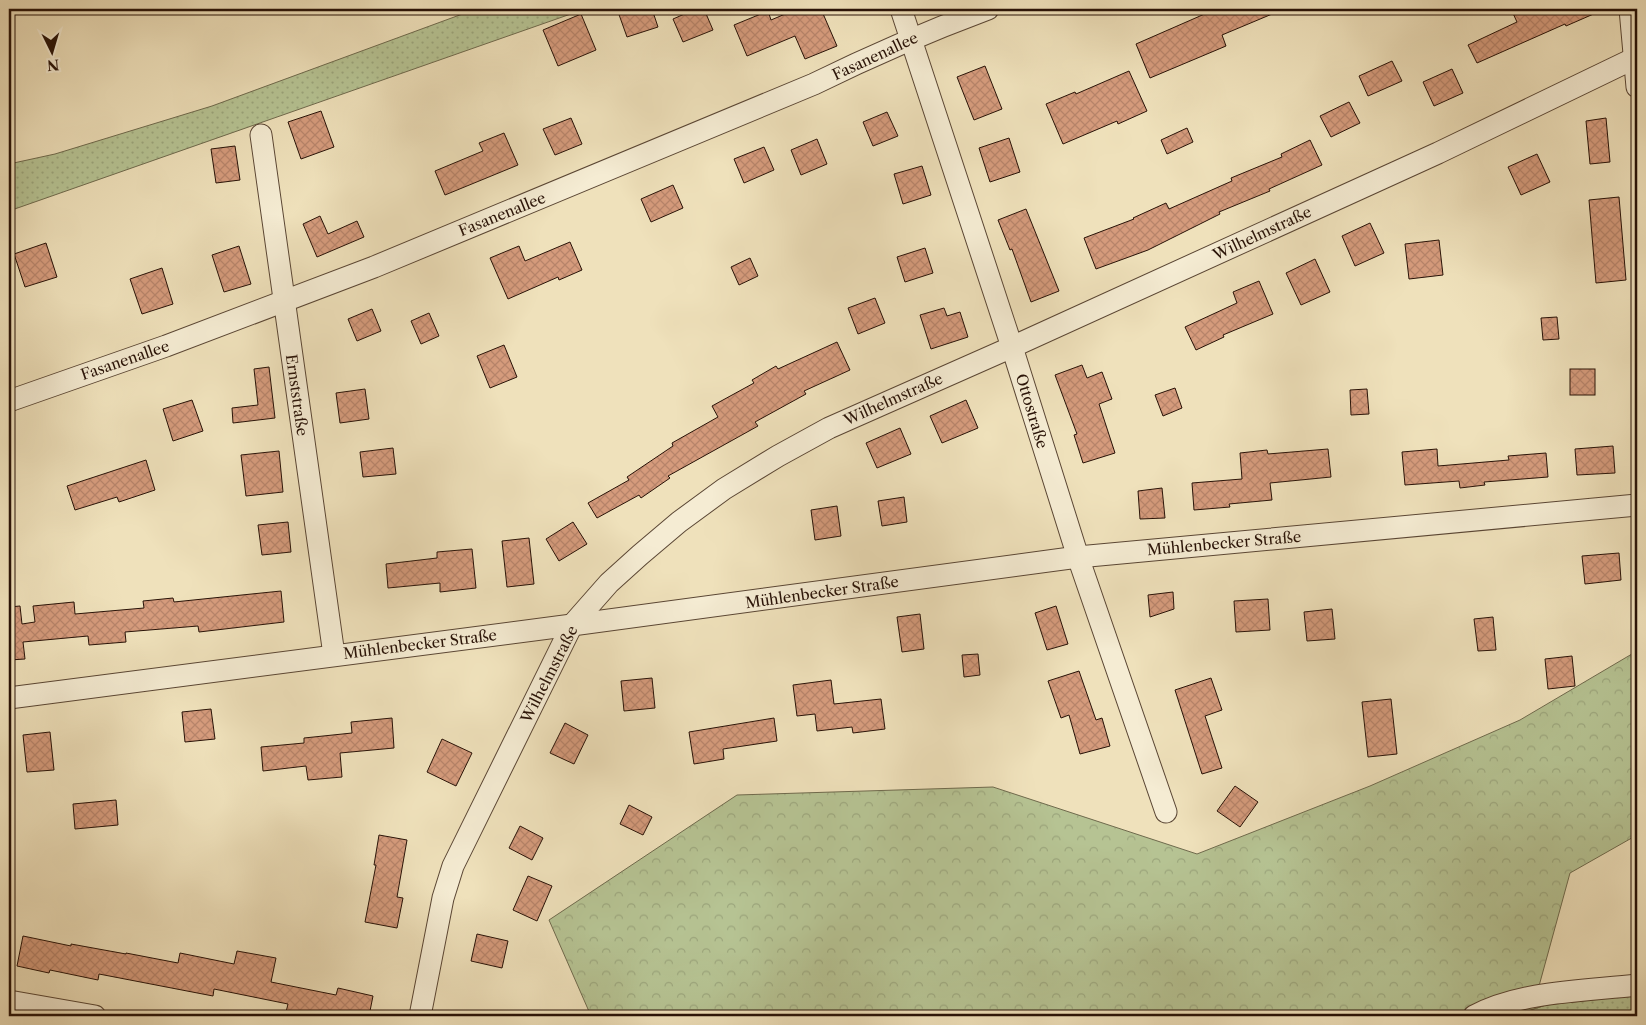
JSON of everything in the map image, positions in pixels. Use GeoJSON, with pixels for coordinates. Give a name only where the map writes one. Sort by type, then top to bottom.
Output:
{"type":"FeatureCollection","features":[{"type":"Feature","properties":{"kind":"street","name":"Ottostraße"},"geometry":{"type":"LineString","coordinates":[[901,9],[1012,347],[1078,557],[1166,812]]}},
{"type":"Feature","properties":{"kind":"street","name":"Fasanenallee"},"geometry":{"type":"LineString","coordinates":[[9,401],[166,346],[374,267],[620,166],[814,84],[911,39],[988,9]]}},
{"type":"Feature","properties":{"kind":"street"},"geometry":{"type":"LineString","coordinates":[[1630,9],[1636,58],[1637,88]]}},
{"type":"Feature","properties":{"kind":"street","name":"Wilhelmstraße"},"geometry":{"type":"LineString","coordinates":[[420,1016],[439,914],[453,866],[572,625],[609,583],[659,538],[701,505],[751,472],[837,424],[1012,347],[1438,153],[1636,58]]}},
{"type":"Feature","properties":{"kind":"street","name":"Ernststraße"},"geometry":{"type":"LineString","coordinates":[[261,135],[334,655]]}},
{"type":"Feature","properties":{"kind":"street","name":"Mühlenbecker Straße"},"geometry":{"type":"LineString","coordinates":[[9,698],[1078,557],[1637,505]]}},
{"type":"Feature","properties":{"kind":"street"},"geometry":{"type":"LineString","coordinates":[[1474,1016],[1505,1002],[1527,997],[1637,985]]}},
{"type":"Feature","properties":{"kind":"street"},"geometry":{"type":"LineString","coordinates":[[9,1001],[95,1016]]}},
{"type":"Feature","properties":{"kind":"green space"},"geometry":{"type":"Polygon","coordinates":[[[476,9],[585,9],[9,211],[9,164],[55,154],[212,106],[476,9]]]}},
{"type":"Feature","properties":{"kind":"green space"},"geometry":{"type":"Polygon","coordinates":[[[1637,651],[1637,835],[1570,873],[1539,986],[1546,1005],[1512,1016],[591,1016],[549,920],[737,795],[993,787],[1197,854],[1370,786],[1520,720],[1637,651]]]}},
{"type":"Feature","properties":{"kind":"green space"},"geometry":{"type":"Polygon","coordinates":[[[1637,995],[1637,1016],[1512,1016],[1546,1005],[1637,995]]]}},
{"type":"Feature","properties":{"kind":"building"},"geometry":{"type":"Polygon","coordinates":[[[617,9],[652,9],[658,27],[627,37],[617,9]]]}},
{"type":"Feature","properties":{"kind":"building"},"geometry":{"type":"Polygon","coordinates":[[[696,9],[704,9],[713,30],[683,42],[673,19],[696,9]]]}},
{"type":"Feature","properties":{"kind":"building"},"geometry":{"type":"Polygon","coordinates":[[[797,9],[821,9],[837,46],[805,59],[795,36],[747,56],[734,25],[768,11],[771,20],[797,9]]]}},
{"type":"Feature","properties":{"kind":"building"},"geometry":{"type":"Polygon","coordinates":[[[1216,9],[1284,9],[1222,35],[1226,46],[1150,78],[1136,44],[1216,9]]]}},
{"type":"Feature","properties":{"kind":"building"},"geometry":{"type":"Polygon","coordinates":[[[1511,9],[1605,9],[1566,26],[1565,24],[1477,63],[1468,45],[1517,22],[1511,9]]]}},
{"type":"Feature","properties":{"kind":"building"},"geometry":{"type":"Polygon","coordinates":[[[581,14],[596,50],[558,66],[543,30],[581,14]]]}},
{"type":"Feature","properties":{"kind":"building"},"geometry":{"type":"Polygon","coordinates":[[[1392,61],[1402,81],[1368,96],[1359,76],[1392,61]]]}},
{"type":"Feature","properties":{"kind":"building"},"geometry":{"type":"Polygon","coordinates":[[[985,66],[1002,109],[974,120],[957,77],[985,66]]]}},
{"type":"Feature","properties":{"kind":"building"},"geometry":{"type":"Polygon","coordinates":[[[1452,69],[1463,93],[1434,106],[1423,82],[1452,69]]]}},
{"type":"Feature","properties":{"kind":"building"},"geometry":{"type":"Polygon","coordinates":[[[1129,71],[1147,111],[1118,124],[1117,121],[1063,144],[1046,104],[1075,92],[1076,94],[1129,71]]]}},
{"type":"Feature","properties":{"kind":"building"},"geometry":{"type":"Polygon","coordinates":[[[1349,102],[1360,123],[1331,137],[1320,116],[1349,102]]]}},
{"type":"Feature","properties":{"kind":"building"},"geometry":{"type":"Polygon","coordinates":[[[321,111],[334,147],[301,159],[288,122],[321,111]]]}},
{"type":"Feature","properties":{"kind":"building"},"geometry":{"type":"Polygon","coordinates":[[[887,112],[898,136],[873,146],[863,122],[887,112]]]}},
{"type":"Feature","properties":{"kind":"building"},"geometry":{"type":"Polygon","coordinates":[[[571,118],[582,144],[555,155],[543,129],[571,118]]]}},
{"type":"Feature","properties":{"kind":"building"},"geometry":{"type":"Polygon","coordinates":[[[1606,118],[1610,162],[1590,164],[1586,121],[1606,118]]]}},
{"type":"Feature","properties":{"kind":"building"},"geometry":{"type":"Polygon","coordinates":[[[1187,128],[1193,142],[1167,154],[1161,140],[1187,128]]]}},
{"type":"Feature","properties":{"kind":"building"},"geometry":{"type":"Polygon","coordinates":[[[504,133],[518,165],[445,195],[435,171],[483,151],[479,143],[504,133]]]}},
{"type":"Feature","properties":{"kind":"building"},"geometry":{"type":"Polygon","coordinates":[[[1009,138],[1020,172],[990,182],[979,148],[1009,138]]]}},
{"type":"Feature","properties":{"kind":"building"},"geometry":{"type":"Polygon","coordinates":[[[817,139],[827,164],[801,175],[791,150],[817,139]]]}},
{"type":"Feature","properties":{"kind":"building"},"geometry":{"type":"Polygon","coordinates":[[[1310,140],[1322,165],[1269,189],[1270,191],[1219,212],[1220,214],[1148,250],[1096,269],[1084,238],[1134,219],[1166,203],[1169,209],[1232,181],[1231,178],[1282,157],[1281,154],[1310,140]]]}},
{"type":"Feature","properties":{"kind":"building"},"geometry":{"type":"Polygon","coordinates":[[[235,146],[240,180],[216,183],[211,149],[235,146]]]}},
{"type":"Feature","properties":{"kind":"building"},"geometry":{"type":"Polygon","coordinates":[[[764,147],[774,170],[744,183],[734,159],[764,147]]]}},
{"type":"Feature","properties":{"kind":"building"},"geometry":{"type":"Polygon","coordinates":[[[1537,154],[1550,182],[1521,195],[1508,167],[1537,154]]]}},
{"type":"Feature","properties":{"kind":"building"},"geometry":{"type":"Polygon","coordinates":[[[922,166],[931,195],[903,204],[894,174],[922,166]]]}},
{"type":"Feature","properties":{"kind":"building"},"geometry":{"type":"Polygon","coordinates":[[[673,185],[683,208],[651,222],[641,199],[673,185]]]}},
{"type":"Feature","properties":{"kind":"building"},"geometry":{"type":"Polygon","coordinates":[[[1619,197],[1626,280],[1596,283],[1589,200],[1619,197]]]}},
{"type":"Feature","properties":{"kind":"building"},"geometry":{"type":"Polygon","coordinates":[[[1026,209],[1059,291],[1031,302],[1012,249],[1010,250],[998,220],[1026,209]]]}},
{"type":"Feature","properties":{"kind":"building"},"geometry":{"type":"Polygon","coordinates":[[[320,216],[328,234],[357,221],[364,237],[317,257],[303,224],[320,216]]]}},
{"type":"Feature","properties":{"kind":"building"},"geometry":{"type":"Polygon","coordinates":[[[1370,223],[1384,253],[1355,266],[1342,236],[1370,223]]]}},
{"type":"Feature","properties":{"kind":"building"},"geometry":{"type":"Polygon","coordinates":[[[1439,240],[1443,275],[1409,279],[1405,244],[1439,240]]]}},
{"type":"Feature","properties":{"kind":"building"},"geometry":{"type":"Polygon","coordinates":[[[570,242],[582,270],[559,280],[558,277],[508,299],[490,258],[519,246],[525,261],[570,242]]]}},
{"type":"Feature","properties":{"kind":"building"},"geometry":{"type":"Polygon","coordinates":[[[46,243],[57,277],[25,287],[14,254],[46,243]]]}},
{"type":"Feature","properties":{"kind":"building"},"geometry":{"type":"Polygon","coordinates":[[[239,246],[251,284],[224,292],[212,255],[239,246]]]}},
{"type":"Feature","properties":{"kind":"building"},"geometry":{"type":"Polygon","coordinates":[[[925,248],[933,273],[905,282],[897,257],[925,248]]]}},
{"type":"Feature","properties":{"kind":"building"},"geometry":{"type":"Polygon","coordinates":[[[750,258],[758,276],[739,285],[731,267],[750,258]]]}},
{"type":"Feature","properties":{"kind":"building"},"geometry":{"type":"Polygon","coordinates":[[[1315,259],[1330,292],[1301,305],[1286,273],[1315,259]]]}},
{"type":"Feature","properties":{"kind":"building"},"geometry":{"type":"Polygon","coordinates":[[[162,268],[173,304],[142,314],[130,279],[162,268]]]}},
{"type":"Feature","properties":{"kind":"building"},"geometry":{"type":"Polygon","coordinates":[[[1259,281],[1273,314],[1223,335],[1224,337],[1196,350],[1185,327],[1237,303],[1233,292],[1259,281]]]}},
{"type":"Feature","properties":{"kind":"building"},"geometry":{"type":"Polygon","coordinates":[[[875,298],[885,323],[858,334],[848,308],[875,298]]]}},
{"type":"Feature","properties":{"kind":"building"},"geometry":{"type":"Polygon","coordinates":[[[944,308],[947,316],[960,312],[968,337],[931,349],[920,315],[944,308]]]}},
{"type":"Feature","properties":{"kind":"building"},"geometry":{"type":"Polygon","coordinates":[[[372,309],[381,331],[357,341],[348,319],[372,309]]]}},
{"type":"Feature","properties":{"kind":"building"},"geometry":{"type":"Polygon","coordinates":[[[429,313],[439,336],[421,344],[411,321],[429,313]]]}},
{"type":"Feature","properties":{"kind":"building"},"geometry":{"type":"Polygon","coordinates":[[[1557,317],[1559,339],[1543,340],[1541,318],[1557,317]]]}},
{"type":"Feature","properties":{"kind":"building"},"geometry":{"type":"Polygon","coordinates":[[[837,342],[850,370],[804,391],[806,394],[755,422],[758,426],[668,476],[670,478],[641,498],[639,495],[597,518],[588,503],[629,480],[627,477],[673,446],[672,443],[718,417],[712,406],[754,383],[752,380],[776,366],[778,369],[837,342]]]}},
{"type":"Feature","properties":{"kind":"building"},"geometry":{"type":"Polygon","coordinates":[[[504,345],[517,377],[490,388],[477,356],[504,345]]]}},
{"type":"Feature","properties":{"kind":"building"},"geometry":{"type":"Polygon","coordinates":[[[1082,365],[1087,378],[1102,372],[1112,399],[1099,404],[1115,453],[1083,463],[1074,435],[1077,434],[1055,375],[1082,365]]]}},
{"type":"Feature","properties":{"kind":"building"},"geometry":{"type":"Polygon","coordinates":[[[269,367],[275,418],[233,423],[232,408],[258,405],[254,369],[269,367]]]}},
{"type":"Feature","properties":{"kind":"building"},"geometry":{"type":"Polygon","coordinates":[[[1570,369],[1595,369],[1595,395],[1570,395],[1570,369]]]}},
{"type":"Feature","properties":{"kind":"building"},"geometry":{"type":"Polygon","coordinates":[[[1175,388],[1182,408],[1163,416],[1155,395],[1175,388]]]}},
{"type":"Feature","properties":{"kind":"building"},"geometry":{"type":"Polygon","coordinates":[[[365,389],[369,419],[340,423],[336,393],[365,389]]]}},
{"type":"Feature","properties":{"kind":"building"},"geometry":{"type":"Polygon","coordinates":[[[1367,389],[1369,414],[1351,415],[1350,390],[1367,389]]]}},
{"type":"Feature","properties":{"kind":"building"},"geometry":{"type":"Polygon","coordinates":[[[192,400],[203,431],[173,441],[163,409],[192,400]]]}},
{"type":"Feature","properties":{"kind":"building"},"geometry":{"type":"Polygon","coordinates":[[[966,400],[978,428],[942,443],[930,416],[966,400]]]}},
{"type":"Feature","properties":{"kind":"building"},"geometry":{"type":"Polygon","coordinates":[[[900,428],[911,454],[877,468],[866,443],[900,428]]]}},
{"type":"Feature","properties":{"kind":"building"},"geometry":{"type":"Polygon","coordinates":[[[1613,446],[1615,473],[1577,475],[1575,449],[1613,446]]]}},
{"type":"Feature","properties":{"kind":"building"},"geometry":{"type":"Polygon","coordinates":[[[393,448],[396,474],[363,477],[360,452],[393,448]]]}},
{"type":"Feature","properties":{"kind":"building"},"geometry":{"type":"Polygon","coordinates":[[[1328,449],[1331,477],[1270,483],[1272,500],[1229,504],[1230,507],[1194,510],[1192,483],[1242,479],[1240,453],[1267,450],[1268,454],[1328,449]]]}},
{"type":"Feature","properties":{"kind":"building"},"geometry":{"type":"Polygon","coordinates":[[[1437,449],[1438,466],[1509,460],[1508,456],[1546,453],[1548,477],[1484,482],[1485,485],[1460,488],[1459,481],[1405,485],[1402,452],[1437,449]]]}},
{"type":"Feature","properties":{"kind":"building"},"geometry":{"type":"Polygon","coordinates":[[[279,451],[283,492],[246,496],[241,455],[279,451]]]}},
{"type":"Feature","properties":{"kind":"building"},"geometry":{"type":"Polygon","coordinates":[[[146,460],[155,490],[119,502],[117,497],[75,510],[67,486],[146,460]]]}},
{"type":"Feature","properties":{"kind":"building"},"geometry":{"type":"Polygon","coordinates":[[[1162,488],[1165,518],[1140,519],[1138,491],[1162,488]]]}},
{"type":"Feature","properties":{"kind":"building"},"geometry":{"type":"Polygon","coordinates":[[[904,497],[907,522],[882,526],[878,501],[904,497]]]}},
{"type":"Feature","properties":{"kind":"building"},"geometry":{"type":"Polygon","coordinates":[[[837,506],[841,536],[815,540],[811,510],[837,506]]]}},
{"type":"Feature","properties":{"kind":"building"},"geometry":{"type":"Polygon","coordinates":[[[288,522],[291,552],[262,555],[258,525],[288,522]]]}},
{"type":"Feature","properties":{"kind":"building"},"geometry":{"type":"Polygon","coordinates":[[[573,522],[587,544],[559,561],[546,539],[573,522]]]}},
{"type":"Feature","properties":{"kind":"building"},"geometry":{"type":"Polygon","coordinates":[[[529,538],[534,584],[507,587],[502,541],[529,538]]]}},
{"type":"Feature","properties":{"kind":"building"},"geometry":{"type":"Polygon","coordinates":[[[472,549],[476,588],[440,592],[440,583],[388,588],[386,564],[437,558],[437,552],[472,549]]]}},
{"type":"Feature","properties":{"kind":"building"},"geometry":{"type":"Polygon","coordinates":[[[1619,553],[1621,580],[1585,584],[1582,556],[1619,553]]]}},
{"type":"Feature","properties":{"kind":"building"},"geometry":{"type":"Polygon","coordinates":[[[281,591],[284,622],[199,632],[198,626],[125,632],[126,642],[89,645],[88,636],[23,642],[25,659],[9,660],[9,607],[20,606],[22,624],[35,622],[33,606],[74,602],[75,614],[144,608],[143,601],[173,598],[174,602],[281,591]]]}},
{"type":"Feature","properties":{"kind":"building"},"geometry":{"type":"Polygon","coordinates":[[[1173,592],[1174,609],[1150,617],[1148,595],[1173,592]]]}},
{"type":"Feature","properties":{"kind":"building"},"geometry":{"type":"Polygon","coordinates":[[[1268,599],[1270,630],[1236,632],[1234,601],[1268,599]]]}},
{"type":"Feature","properties":{"kind":"building"},"geometry":{"type":"Polygon","coordinates":[[[1056,606],[1068,644],[1047,650],[1035,613],[1056,606]]]}},
{"type":"Feature","properties":{"kind":"building"},"geometry":{"type":"Polygon","coordinates":[[[1332,609],[1335,639],[1307,641],[1304,612],[1332,609]]]}},
{"type":"Feature","properties":{"kind":"building"},"geometry":{"type":"Polygon","coordinates":[[[920,614],[924,649],[902,652],[897,617],[920,614]]]}},
{"type":"Feature","properties":{"kind":"building"},"geometry":{"type":"Polygon","coordinates":[[[1493,617],[1496,650],[1478,651],[1474,619],[1493,617]]]}},
{"type":"Feature","properties":{"kind":"building"},"geometry":{"type":"Polygon","coordinates":[[[978,654],[980,675],[964,677],[962,655],[978,654]]]}},
{"type":"Feature","properties":{"kind":"building"},"geometry":{"type":"Polygon","coordinates":[[[1572,656],[1575,686],[1548,689],[1545,659],[1572,656]]]}},
{"type":"Feature","properties":{"kind":"building"},"geometry":{"type":"Polygon","coordinates":[[[1079,671],[1096,720],[1102,718],[1110,746],[1080,754],[1069,715],[1061,718],[1048,681],[1079,671]]]}},
{"type":"Feature","properties":{"kind":"building"},"geometry":{"type":"Polygon","coordinates":[[[652,678],[655,708],[624,711],[621,681],[652,678]]]}},
{"type":"Feature","properties":{"kind":"building"},"geometry":{"type":"Polygon","coordinates":[[[1211,678],[1222,710],[1205,716],[1222,768],[1202,774],[1175,690],[1211,678]]]}},
{"type":"Feature","properties":{"kind":"building"},"geometry":{"type":"Polygon","coordinates":[[[831,680],[834,704],[881,699],[885,729],[853,733],[852,727],[817,731],[815,714],[797,716],[793,685],[831,680]]]}},
{"type":"Feature","properties":{"kind":"building"},"geometry":{"type":"Polygon","coordinates":[[[1391,699],[1397,754],[1368,757],[1362,702],[1391,699]]]}},
{"type":"Feature","properties":{"kind":"building"},"geometry":{"type":"Polygon","coordinates":[[[211,709],[215,739],[185,742],[182,712],[211,709]]]}},
{"type":"Feature","properties":{"kind":"building"},"geometry":{"type":"Polygon","coordinates":[[[392,718],[394,748],[340,753],[342,777],[308,780],[306,766],[263,771],[261,747],[304,743],[304,738],[352,733],[351,722],[392,718]]]}},
{"type":"Feature","properties":{"kind":"building"},"geometry":{"type":"Polygon","coordinates":[[[774,718],[777,741],[723,749],[724,759],[694,764],[689,732],[774,718]]]}},
{"type":"Feature","properties":{"kind":"building"},"geometry":{"type":"Polygon","coordinates":[[[565,723],[588,735],[574,764],[550,753],[565,723]]]}},
{"type":"Feature","properties":{"kind":"building"},"geometry":{"type":"Polygon","coordinates":[[[50,732],[54,770],[27,772],[23,735],[50,732]]]}},
{"type":"Feature","properties":{"kind":"building"},"geometry":{"type":"Polygon","coordinates":[[[442,739],[472,753],[456,786],[427,772],[442,739]]]}},
{"type":"Feature","properties":{"kind":"building"},"geometry":{"type":"Polygon","coordinates":[[[1235,786],[1258,802],[1240,827],[1217,811],[1235,786]]]}},
{"type":"Feature","properties":{"kind":"building"},"geometry":{"type":"Polygon","coordinates":[[[116,800],[118,825],[75,829],[73,804],[116,800]]]}},
{"type":"Feature","properties":{"kind":"building"},"geometry":{"type":"Polygon","coordinates":[[[629,805],[652,817],[643,835],[620,824],[629,805]]]}},
{"type":"Feature","properties":{"kind":"building"},"geometry":{"type":"Polygon","coordinates":[[[520,826],[543,838],[532,860],[509,848],[520,826]]]}},
{"type":"Feature","properties":{"kind":"building"},"geometry":{"type":"Polygon","coordinates":[[[379,835],[407,840],[397,897],[403,898],[397,928],[365,922],[376,865],[374,865],[379,835]]]}},
{"type":"Feature","properties":{"kind":"building"},"geometry":{"type":"Polygon","coordinates":[[[528,876],[552,886],[537,921],[513,910],[528,876]]]}},
{"type":"Feature","properties":{"kind":"building"},"geometry":{"type":"Polygon","coordinates":[[[477,934],[508,941],[502,968],[471,961],[477,934]]]}},
{"type":"Feature","properties":{"kind":"building"},"geometry":{"type":"Polygon","coordinates":[[[23,936],[71,946],[71,944],[178,963],[180,953],[234,964],[237,951],[276,958],[271,982],[336,995],[338,988],[373,996],[369,1016],[285,1016],[288,1004],[214,989],[213,996],[99,974],[98,980],[50,970],[49,973],[17,966],[23,936]]]}}]}
